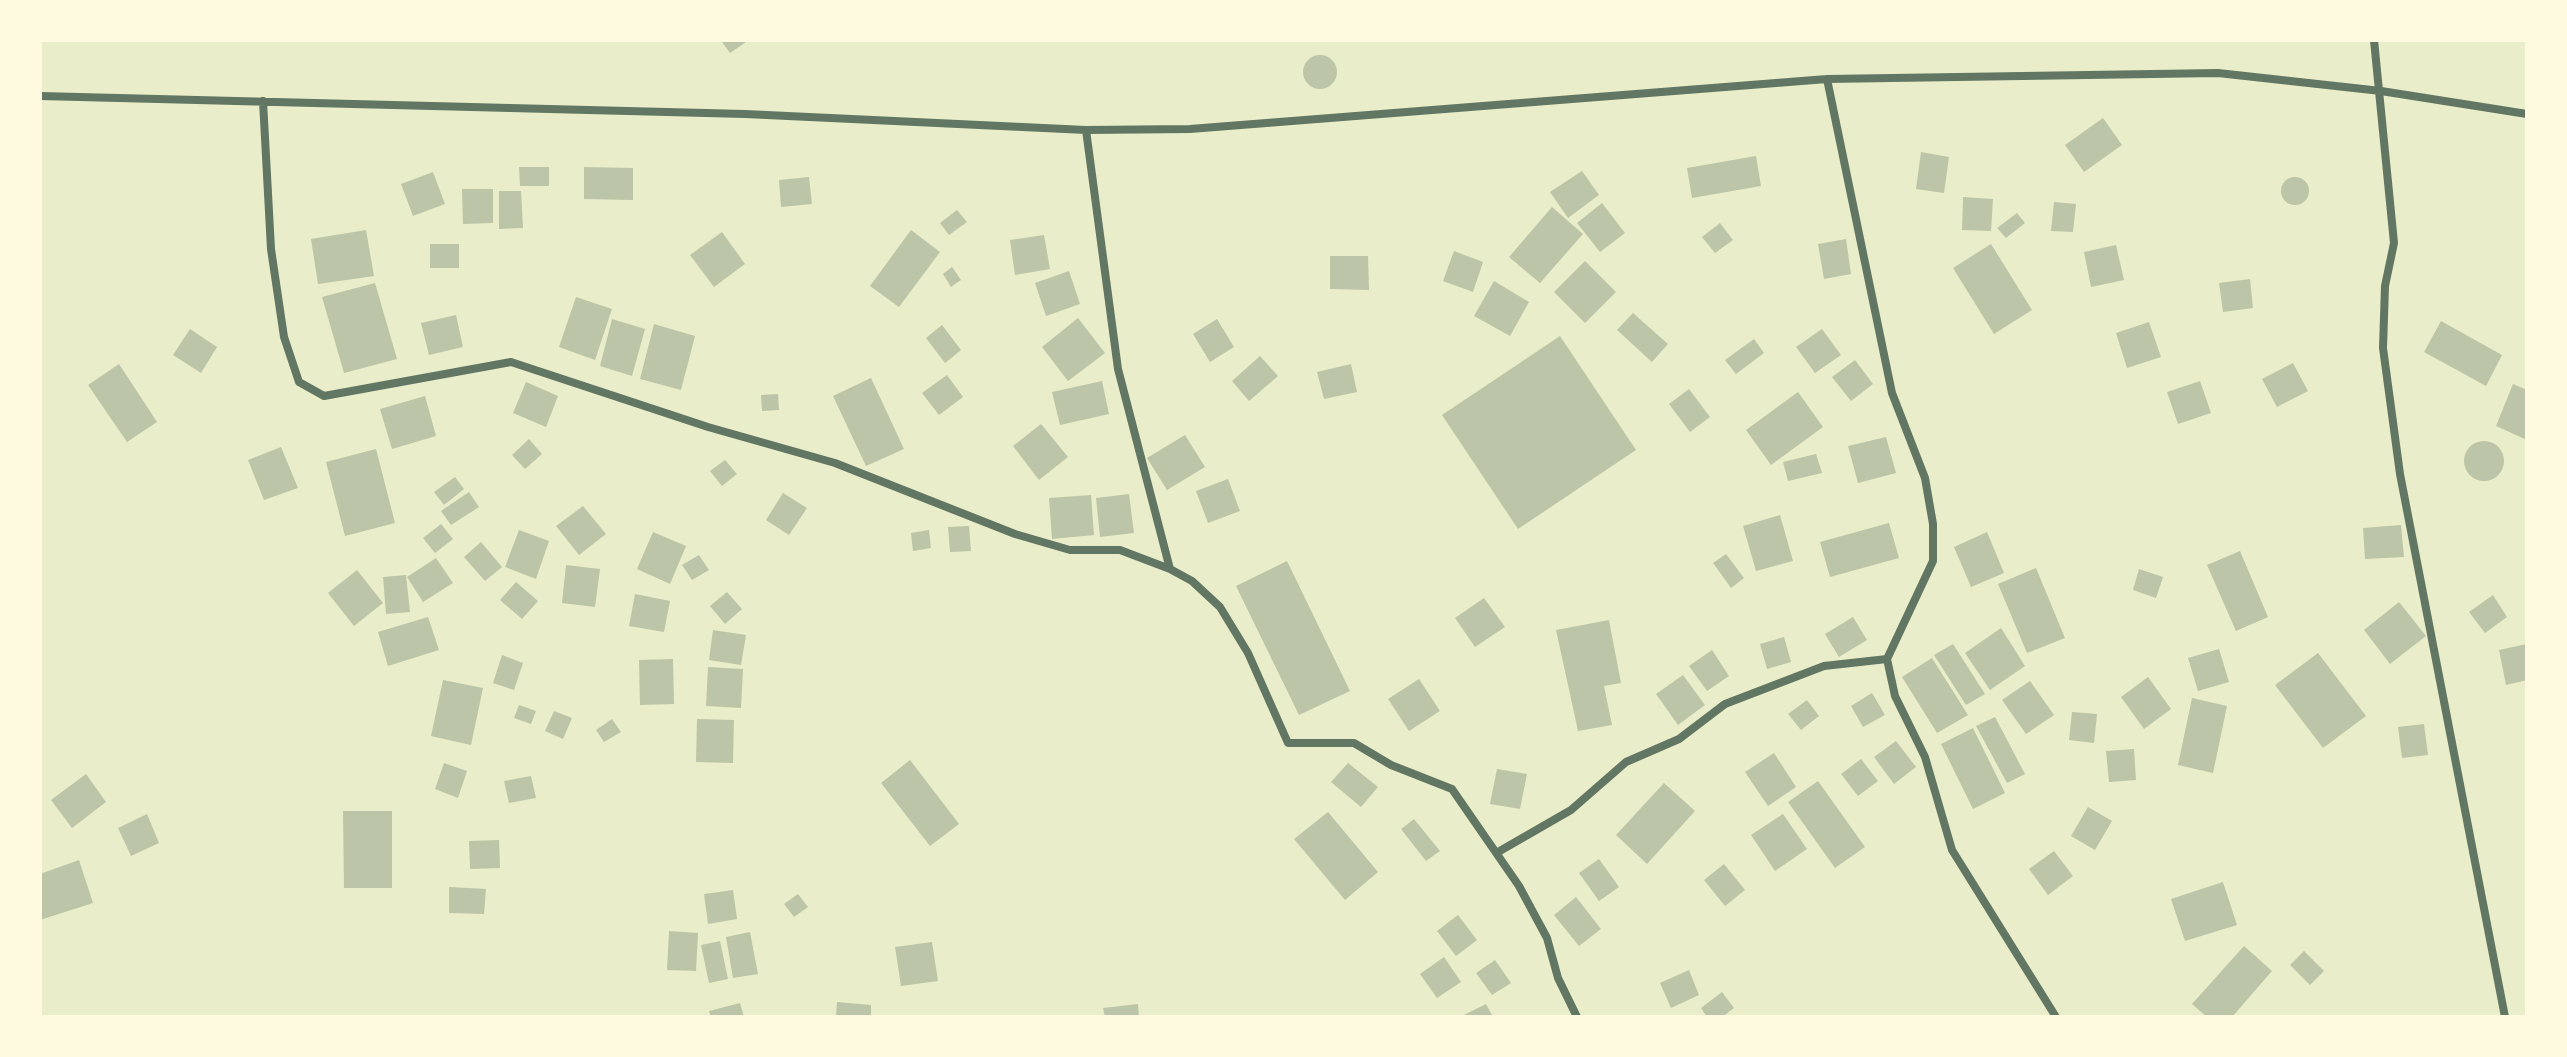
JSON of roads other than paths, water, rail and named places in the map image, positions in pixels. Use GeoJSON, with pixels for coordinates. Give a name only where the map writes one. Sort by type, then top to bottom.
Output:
{"type":"FeatureCollection","features":[{"type":"Feature","properties":{"kind":"street"},"geometry":{"type":"LineString","coordinates":[[2374,40],[2394,243],[2385,286],[2383,348],[2400,474],[2505,1017]]}},
{"type":"Feature","properties":{"kind":"street"},"geometry":{"type":"LineString","coordinates":[[40,96],[745,114],[1086,130],[1190,129],[1827,79],[2218,73],[2381,91],[2527,114]]}},
{"type":"Feature","properties":{"kind":"street"},"geometry":{"type":"LineString","coordinates":[[1827,79],[1892,393],[1925,478],[1933,524],[1933,561],[1887,659],[1895,696],[1925,757],[1952,850],[2056,1017]]}},
{"type":"Feature","properties":{"kind":"street"},"geometry":{"type":"LineString","coordinates":[[263,101],[271,249],[284,337],[299,382],[324,396],[511,362],[708,427],[835,463],[1015,534],[1070,550],[1120,550],[1170,569],[1192,581],[1220,607],[1254,665],[1288,743],[1354,743],[1391,765],[1452,789],[1498,852],[1547,938],[1558,978],[1577,1017]]}},
{"type":"Feature","properties":{"kind":"street"},"geometry":{"type":"LineString","coordinates":[[1086,130],[1118,369],[1170,569]]}},
{"type":"Feature","properties":{"kind":"street"},"geometry":{"type":"LineString","coordinates":[[1498,852],[1571,810],[1626,762],[1679,739],[1725,704],[1824,666],[1887,659]]}}]}
